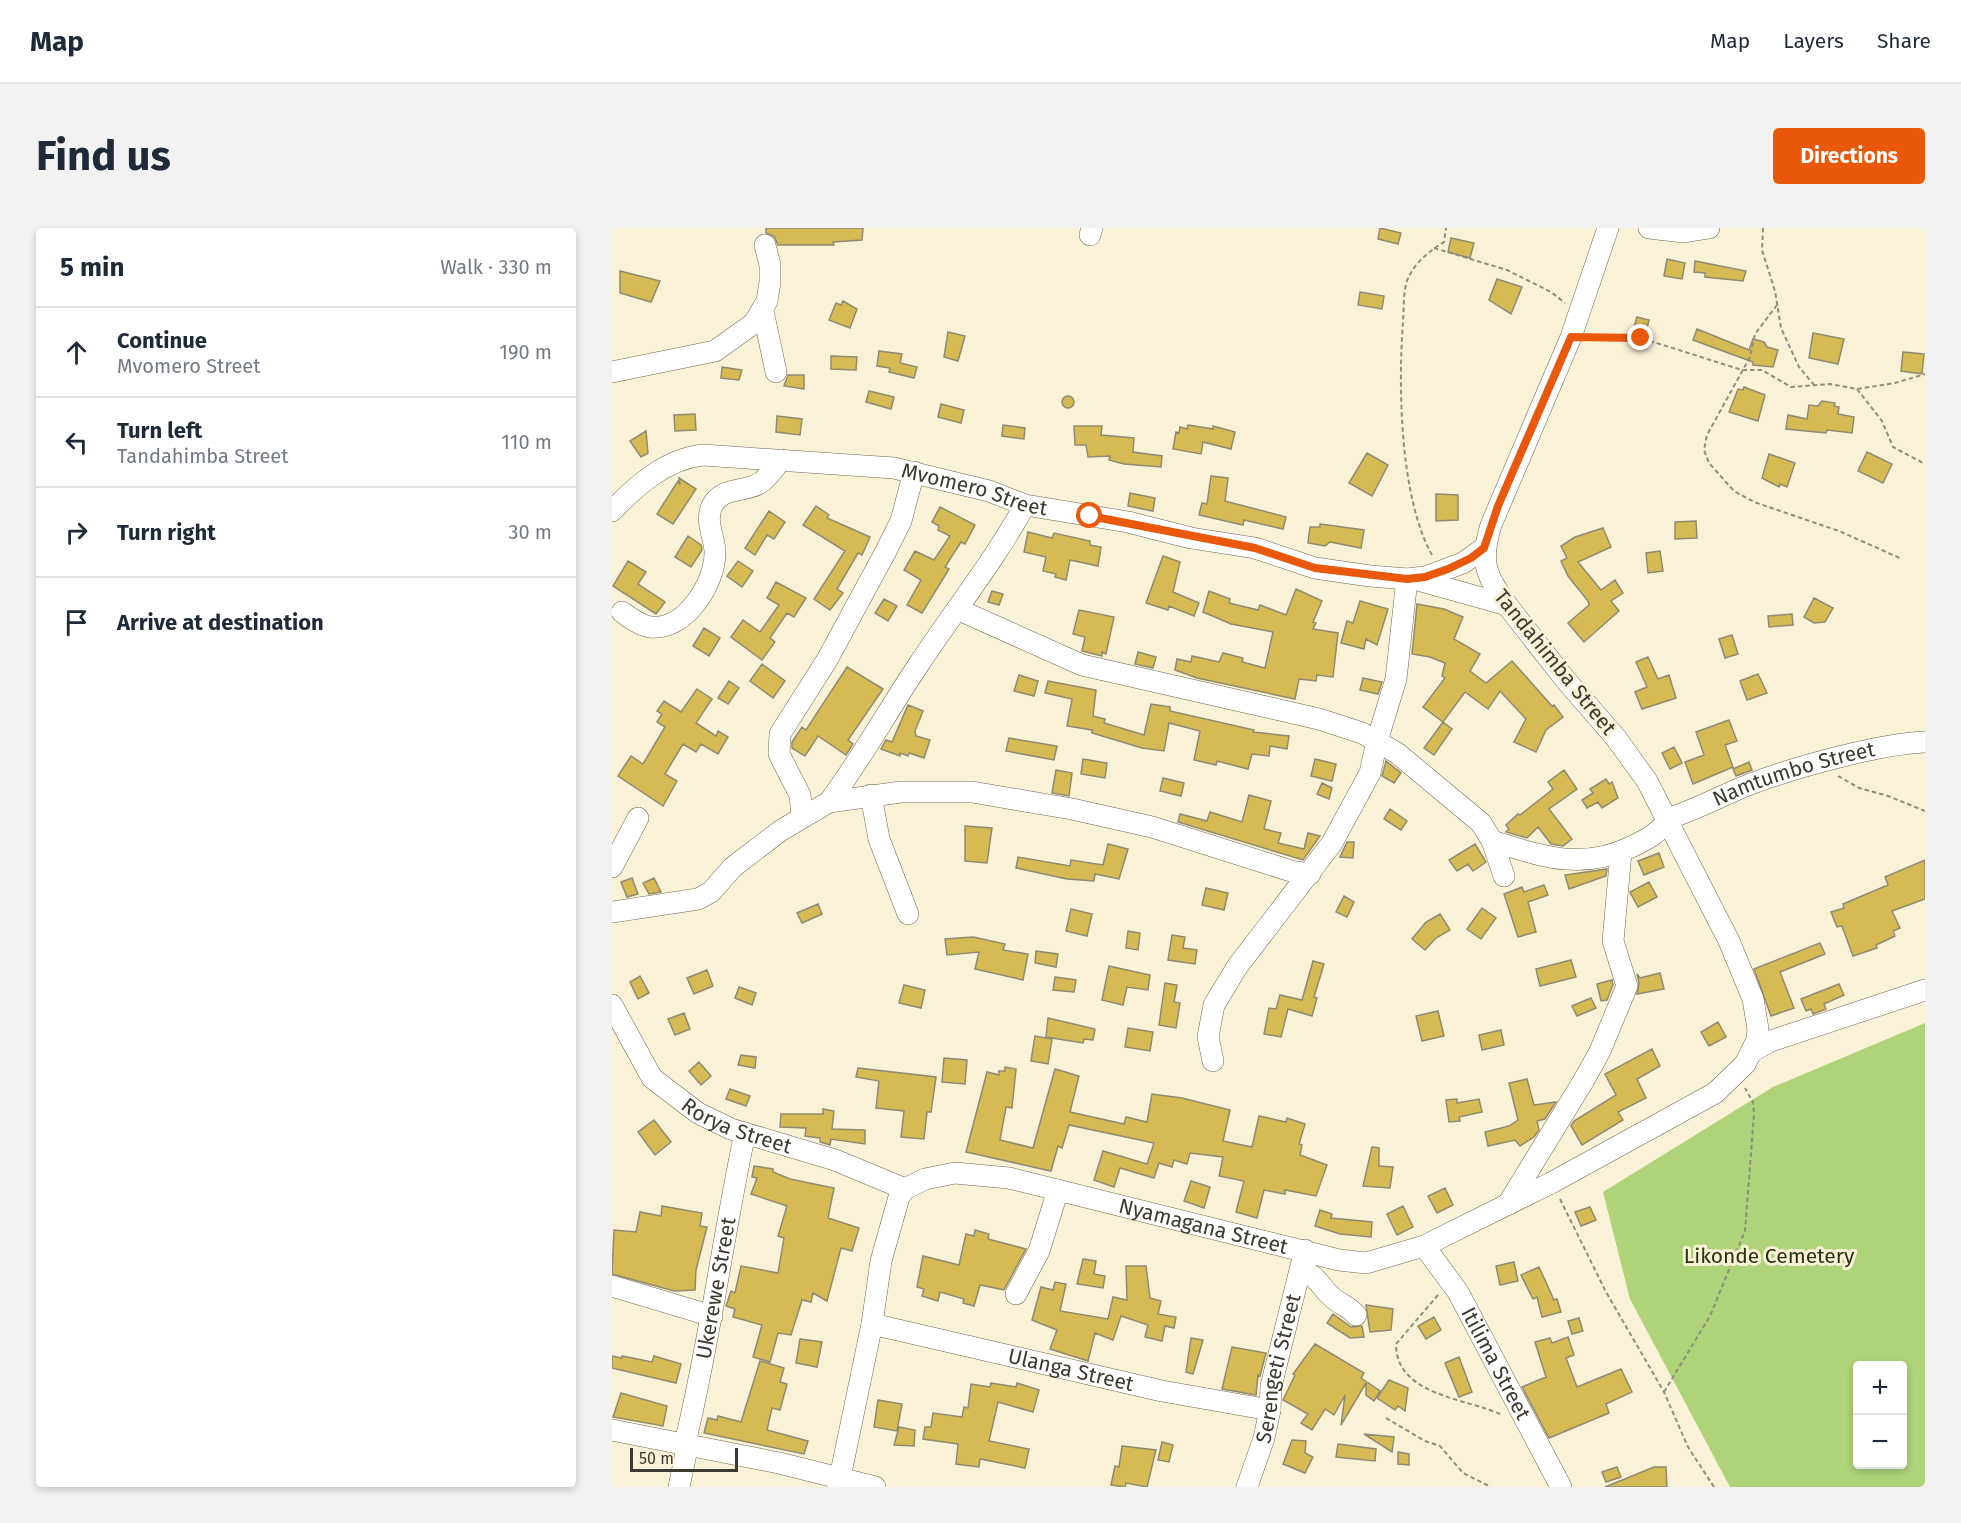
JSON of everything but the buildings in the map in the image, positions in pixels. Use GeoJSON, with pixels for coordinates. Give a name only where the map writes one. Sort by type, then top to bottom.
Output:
{"type":"FeatureCollection","features":[{"type":"Feature","properties":{"kind":"street"},"geometry":{"type":"LineString","coordinates":[[1484,548],[1498,506],[1571,337],[1608,228]]}},
{"type":"Feature","properties":{"kind":"street"},"geometry":{"type":"LineString","coordinates":[[1649,228],[1684,232],[1709,228]]}},
{"type":"Feature","properties":{"kind":"street"},"geometry":{"type":"LineString","coordinates":[[612,372],[715,351],[754,323],[763,311],[770,282],[770,265],[765,245]]}},
{"type":"Feature","properties":{"kind":"street"},"geometry":{"type":"LineString","coordinates":[[763,311],[776,372]]}},
{"type":"Feature","properties":{"kind":"street","name":"Mvomero Street"},"geometry":{"type":"LineString","coordinates":[[612,511],[645,481],[682,459],[703,454],[854,463],[914,472],[989,491],[1025,505],[1128,522],[1191,538],[1255,548],[1315,568],[1411,579],[1441,572],[1471,558],[1484,548]]}},
{"type":"Feature","properties":{"kind":"street"},"geometry":{"type":"LineString","coordinates":[[622,612],[642,625],[652,627],[676,620],[692,607],[710,582],[715,550],[710,534],[712,507],[728,491],[761,482],[781,459]]}},
{"type":"Feature","properties":{"kind":"street"},"geometry":{"type":"LineString","coordinates":[[802,817],[800,795],[779,754],[780,734],[827,660],[886,551],[901,521],[914,472]]}},
{"type":"Feature","properties":{"kind":"street"},"geometry":{"type":"LineString","coordinates":[[829,802],[850,774],[957,609],[1005,540],[1025,505]]}},
{"type":"Feature","properties":{"kind":"street","name":"Tandahimba Street"},"geometry":{"type":"LineString","coordinates":[[1484,548],[1487,571],[1507,605],[1635,762],[1668,820],[1729,941],[1753,999],[1758,1029],[1753,1051]]}},
{"type":"Feature","properties":{"kind":"street"},"geometry":{"type":"LineString","coordinates":[[1213,1060],[1208,1037],[1214,1005],[1237,967],[1332,843],[1362,791],[1370,772],[1396,679],[1411,579],[1507,605]]}},
{"type":"Feature","properties":{"kind":"street"},"geometry":{"type":"LineString","coordinates":[[957,609],[1082,665],[1319,719],[1377,741],[1397,753],[1481,823],[1492,841],[1504,876]]}},
{"type":"Feature","properties":{"kind":"street","name":"Namtumbo Street"},"geometry":{"type":"LineString","coordinates":[[1668,820],[1758,781],[1901,744],[1925,742]]}},
{"type":"Feature","properties":{"kind":"street"},"geometry":{"type":"LineString","coordinates":[[612,912],[677,904],[706,895],[736,865],[802,817],[829,802],[901,792],[972,792],[1072,809],[1152,827],[1291,871],[1310,874]]}},
{"type":"Feature","properties":{"kind":"street"},"geometry":{"type":"LineString","coordinates":[[871,795],[879,839],[908,914]]}},
{"type":"Feature","properties":{"kind":"street"},"geometry":{"type":"LineString","coordinates":[[612,867],[638,818]]}},
{"type":"Feature","properties":{"kind":"street"},"geometry":{"type":"LineString","coordinates":[[1492,841],[1540,856],[1574,860],[1601,858],[1647,841],[1668,820]]}},
{"type":"Feature","properties":{"kind":"street"},"geometry":{"type":"LineString","coordinates":[[1507,1206],[1600,1051],[1627,986],[1613,941],[1621,852]]}},
{"type":"Feature","properties":{"kind":"street"},"geometry":{"type":"LineString","coordinates":[[1753,1051],[1770,1041],[1807,1031],[1925,990]]}},
{"type":"Feature","properties":{"kind":"street","name":"Rorya Street"},"geometry":{"type":"LineString","coordinates":[[612,1005],[652,1078],[698,1113],[745,1133],[835,1160],[905,1189]]}},
{"type":"Feature","properties":{"kind":"street","name":"Nyamagana Street"},"geometry":{"type":"LineString","coordinates":[[905,1189],[925,1179],[955,1173],[1009,1178],[1303,1259],[1366,1263],[1424,1246],[1551,1183],[1715,1093],[1736,1076],[1753,1051]]}},
{"type":"Feature","properties":{"kind":"street","name":"Ukerewe Street"},"geometry":{"type":"LineString","coordinates":[[679,1487],[703,1369],[731,1200],[745,1133]]}},
{"type":"Feature","properties":{"kind":"street"},"geometry":{"type":"LineString","coordinates":[[839,1483],[872,1324],[881,1262],[890,1223],[899,1197],[905,1189]]}},
{"type":"Feature","properties":{"kind":"street"},"geometry":{"type":"LineString","coordinates":[[1016,1294],[1039,1251],[1058,1190]]}},
{"type":"Feature","properties":{"kind":"street","name":"Itilima Street"},"geometry":{"type":"LineString","coordinates":[[1424,1246],[1450,1281],[1503,1373],[1561,1487]]}},
{"type":"Feature","properties":{"kind":"street"},"geometry":{"type":"LineString","coordinates":[[1303,1259],[1331,1296],[1348,1306],[1356,1315]]}},
{"type":"Feature","properties":{"kind":"street","name":"Serengeti Street"},"geometry":{"type":"LineString","coordinates":[[1247,1487],[1264,1438],[1274,1375],[1303,1259]]}},
{"type":"Feature","properties":{"kind":"street"},"geometry":{"type":"LineString","coordinates":[[612,1286],[712,1316]]}},
{"type":"Feature","properties":{"kind":"street","name":"Ulanga Street"},"geometry":{"type":"LineString","coordinates":[[872,1324],[1162,1391],[1270,1410]]}},
{"type":"Feature","properties":{"kind":"street"},"geometry":{"type":"LineString","coordinates":[[612,1430],[687,1444],[839,1483],[875,1487]]}},
{"type":"Feature","properties":{"kind":"path"},"geometry":{"type":"LineString","coordinates":[[1441,572],[1417,522],[1410,485],[1399,374],[1406,284],[1411,272],[1445,239],[1446,228]]}},
{"type":"Feature","properties":{"kind":"path"},"geometry":{"type":"LineString","coordinates":[[1763,228],[1762,250],[1773,282],[1787,343],[1799,367],[1815,386]]}},
{"type":"Feature","properties":{"kind":"path"},"geometry":{"type":"LineString","coordinates":[[1434,248],[1507,270],[1551,292],[1578,315]]}},
{"type":"Feature","properties":{"kind":"path"},"geometry":{"type":"LineString","coordinates":[[1777,305],[1755,334],[1750,357],[1707,435],[1704,450],[1709,463],[1734,491],[1754,502],[1839,531],[1902,559]]}},
{"type":"Feature","properties":{"kind":"path"},"geometry":{"type":"LineString","coordinates":[[1571,337],[1641,338],[1742,370],[1762,370],[1791,387],[1830,384],[1857,388],[1895,383],[1925,374]]}},
{"type":"Feature","properties":{"kind":"path"},"geometry":{"type":"LineString","coordinates":[[1857,388],[1882,421],[1893,447],[1925,464]]}},
{"type":"Feature","properties":{"kind":"path"},"geometry":{"type":"LineString","coordinates":[[1810,766],[1839,776],[1859,788],[1895,798],[1925,811]]}},
{"type":"Feature","properties":{"kind":"path"},"geometry":{"type":"LineString","coordinates":[[1664,1392],[1710,1316],[1745,1231],[1754,1114],[1753,1102],[1736,1076]]}},
{"type":"Feature","properties":{"kind":"path"},"geometry":{"type":"LineString","coordinates":[[1551,1183],[1606,1292],[1664,1392],[1688,1447],[1714,1487]]}},
{"type":"Feature","properties":{"kind":"path"},"geometry":{"type":"LineString","coordinates":[[1450,1281],[1396,1344],[1396,1353],[1409,1374],[1426,1389],[1474,1404],[1505,1417]]}},
{"type":"Feature","properties":{"kind":"path"},"geometry":{"type":"LineString","coordinates":[[1386,1418],[1425,1441],[1440,1446],[1463,1473],[1491,1487]]}},
{"type":"Feature","properties":{"kind":"green space","name":"Likonde Cemetery"},"geometry":{"type":"Polygon","coordinates":[[[1925,1023],[1925,1487],[1730,1487],[1630,1299],[1603,1192],[1773,1087],[1925,1023]]]}},
{"type":"Feature","properties":{"kind":"route"},"geometry":{"type":"LineString","coordinates":[[1090,516],[1128,522],[1191,538],[1255,548],[1315,568],[1370,576],[1407,579],[1425,577],[1463,563],[1484,548],[1498,506],[1521,458],[1571,337],[1641,338]]}}]}
